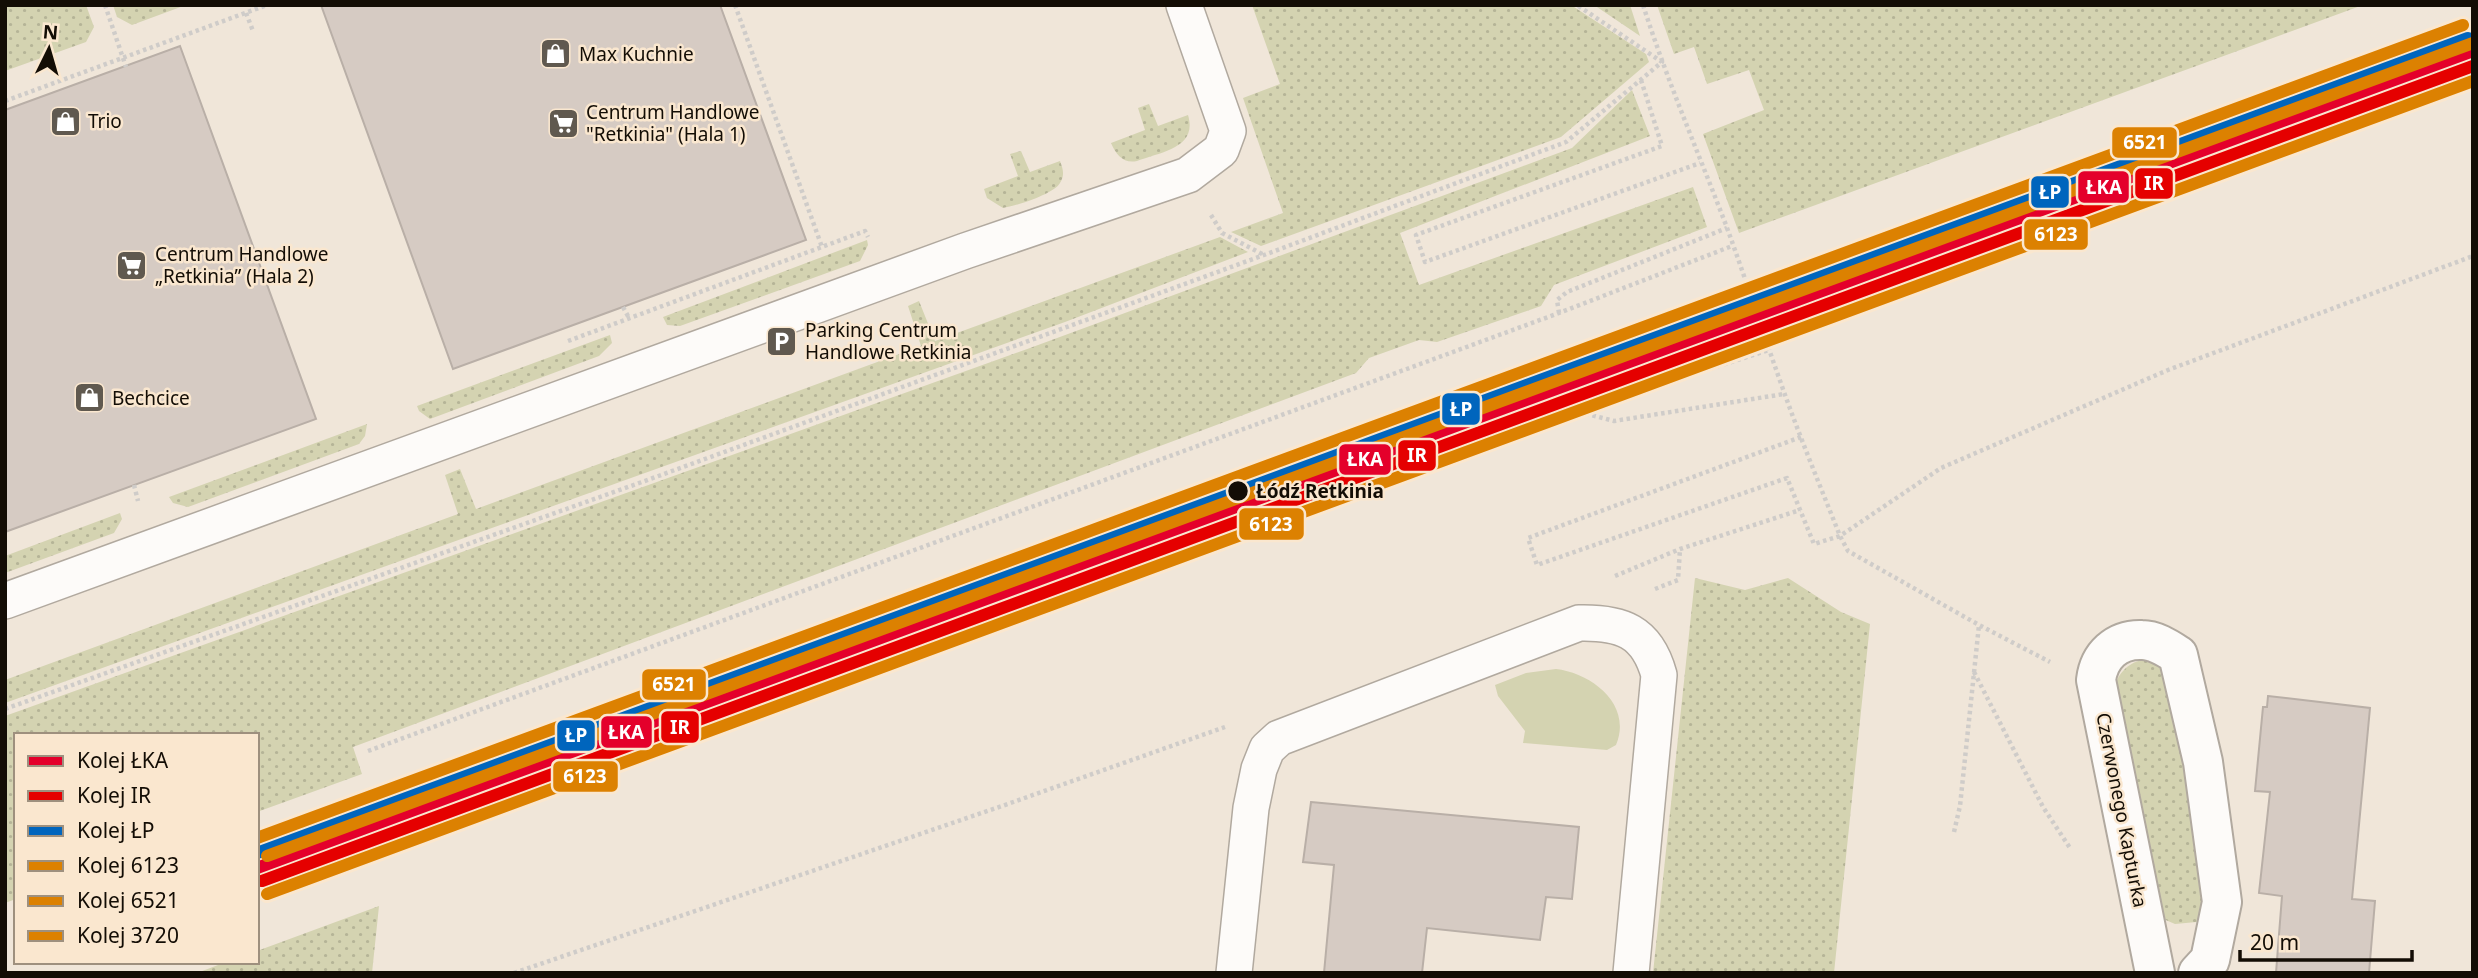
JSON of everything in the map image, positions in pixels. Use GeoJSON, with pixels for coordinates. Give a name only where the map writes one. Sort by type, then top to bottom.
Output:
{"type":"FeatureCollection","features":[{"type":"Feature","properties":{"kind":"street","name":"Czerwonego Kapturka"},"geometry":{"type":"LineString","coordinates":[[2155,973],[2098,687],[2098,664],[2110,650],[2142,640],[2162,645],[2178,655],[2203,762],[2222,902],[2210,960],[2198,973]]}},
{"type":"Feature","properties":{"kind":"lane"},"geometry":{"type":"LineString","coordinates":[[5,601],[647,365],[965,251],[1188,175],[1222,150],[1228,131],[1184,5]]}},
{"type":"Feature","properties":{"kind":"lane"},"geometry":{"type":"LineString","coordinates":[[1234,973],[1251,808],[1267,749],[1279,738],[1579,623],[1597,622],[1618,625],[1635,635],[1650,651],[1659,675],[1631,973]]}},
{"type":"Feature","properties":{"kind":"path"},"geometry":{"type":"LineString","coordinates":[[105,5],[126,67]]}},
{"type":"Feature","properties":{"kind":"path"},"geometry":{"type":"LineString","coordinates":[[5,101],[267,5]]}},
{"type":"Feature","properties":{"kind":"path"},"geometry":{"type":"LineString","coordinates":[[736,5],[822,247]]}},
{"type":"Feature","properties":{"kind":"path"},"geometry":{"type":"LineString","coordinates":[[1577,5],[1662,62]]}},
{"type":"Feature","properties":{"kind":"path"},"geometry":{"type":"LineString","coordinates":[[1643,5],[1700,163],[1727,228],[1784,394],[1840,536],[1849,551],[1979,625],[2098,687]]}},
{"type":"Feature","properties":{"kind":"path"},"geometry":{"type":"LineString","coordinates":[[246,13],[253,31]]}},
{"type":"Feature","properties":{"kind":"path"},"geometry":{"type":"LineString","coordinates":[[5,709],[629,486],[1566,142],[1662,62]]}},
{"type":"Feature","properties":{"kind":"path"},"geometry":{"type":"LineString","coordinates":[[1640,80],[1662,146],[1416,235],[1425,262],[1700,163]]}},
{"type":"Feature","properties":{"kind":"path"},"geometry":{"type":"LineString","coordinates":[[1188,175],[1222,233],[1264,255]]}},
{"type":"Feature","properties":{"kind":"path"},"geometry":{"type":"LineString","coordinates":[[1559,313],[1557,300],[1567,292],[1727,228]]}},
{"type":"Feature","properties":{"kind":"path"},"geometry":{"type":"LineString","coordinates":[[368,751],[1559,313],[1732,246]]}},
{"type":"Feature","properties":{"kind":"path"},"geometry":{"type":"LineString","coordinates":[[1801,437],[1528,538],[1537,565],[1787,478],[1814,544],[1840,536],[1941,468],[2168,370],[2473,256]]}},
{"type":"Feature","properties":{"kind":"path"},"geometry":{"type":"LineString","coordinates":[[623,307],[629,318]]}},
{"type":"Feature","properties":{"kind":"path"},"geometry":{"type":"LineString","coordinates":[[403,843],[1576,411],[1769,350]]}},
{"type":"Feature","properties":{"kind":"path"},"geometry":{"type":"LineString","coordinates":[[1576,411],[1614,421],[1784,394]]}},
{"type":"Feature","properties":{"kind":"path"},"geometry":{"type":"LineString","coordinates":[[134,485],[137,499]]}},
{"type":"Feature","properties":{"kind":"path"},"geometry":{"type":"LineString","coordinates":[[1610,578],[1679,550],[1800,510]]}},
{"type":"Feature","properties":{"kind":"path"},"geometry":{"type":"LineString","coordinates":[[1954,832],[1960,806],[1979,625]]}},
{"type":"Feature","properties":{"kind":"path"},"geometry":{"type":"LineString","coordinates":[[1974,672],[2043,807],[2070,848]]}},
{"type":"Feature","properties":{"kind":"path"},"geometry":{"type":"LineString","coordinates":[[514,973],[976,816],[1228,726]]}},
{"type":"Feature","properties":{"kind":"green space"},"geometry":{"type":"Polygon","coordinates":[[[5,5],[86,5],[94,27],[86,42],[5,71],[5,5]]]}},
{"type":"Feature","properties":{"kind":"green space"},"geometry":{"type":"Polygon","coordinates":[[[113,5],[186,5],[132,25],[117,17],[113,5]]]}},
{"type":"Feature","properties":{"kind":"green space"},"geometry":{"type":"Polygon","coordinates":[[[1252,5],[1571,5],[1646,54],[1649,62],[1561,137],[1261,246],[1231,232],[1283,213],[1243,98],[1280,84],[1252,5]]]}},
{"type":"Feature","properties":{"kind":"green space"},"geometry":{"type":"Polygon","coordinates":[[[1594,5],[1630,5],[1640,36],[1594,5]]]}},
{"type":"Feature","properties":{"kind":"green space"},"geometry":{"type":"Polygon","coordinates":[[[1657,5],[2363,5],[1739,233],[1703,134],[1764,110],[1749,70],[1707,84],[1694,47],[1674,54],[1657,5]]]}},
{"type":"Feature","properties":{"kind":"green space"},"geometry":{"type":"Polygon","coordinates":[[[1632,90],[1650,136],[1400,233],[1419,285],[1693,187],[1707,227],[1554,285],[1541,306],[1437,342],[1419,340],[1369,358],[1356,373],[353,747],[362,774],[259,811],[259,733],[14,733],[14,900],[5,903],[5,716],[1030,348],[1572,148],[1632,90]]]}},
{"type":"Feature","properties":{"kind":"green space"},"geometry":{"type":"Polygon","coordinates":[[[1149,104],[1158,126],[1188,115],[1188,135],[1183,142],[1166,151],[1137,161],[1124,160],[1111,143],[1145,130],[1138,108],[1149,104]]]}},
{"type":"Feature","properties":{"kind":"green space"},"geometry":{"type":"Polygon","coordinates":[[[1021,151],[1030,172],[1060,161],[1063,177],[1056,187],[1043,195],[1003,208],[987,198],[984,189],[1018,176],[1010,154],[1021,151]]]}},
{"type":"Feature","properties":{"kind":"green space"},"geometry":{"type":"Polygon","coordinates":[[[1220,237],[1248,252],[1065,322],[5,703],[5,680],[458,514],[445,475],[460,469],[476,509],[921,346],[908,306],[919,301],[935,341],[1220,237]]]}},
{"type":"Feature","properties":{"kind":"green space"},"geometry":{"type":"Polygon","coordinates":[[[867,240],[868,245],[860,261],[680,326],[667,325],[663,317],[867,240]]]}},
{"type":"Feature","properties":{"kind":"green space"},"geometry":{"type":"Polygon","coordinates":[[[610,335],[612,343],[599,356],[430,419],[419,411],[417,406],[610,335]]]}},
{"type":"Feature","properties":{"kind":"green space"},"geometry":{"type":"Polygon","coordinates":[[[367,424],[365,436],[359,444],[188,507],[173,503],[169,497],[367,424]]]}},
{"type":"Feature","properties":{"kind":"green space"},"geometry":{"type":"Polygon","coordinates":[[[120,513],[122,519],[114,533],[5,573],[5,556],[120,513]]]}},
{"type":"Feature","properties":{"kind":"green space"},"geometry":{"type":"Polygon","coordinates":[[[1695,578],[1745,590],[1788,578],[1841,612],[1870,624],[1834,973],[1653,973],[1695,578]]]}},
{"type":"Feature","properties":{"kind":"green space"},"geometry":{"type":"Polygon","coordinates":[[[2147,659],[2163,669],[2217,905],[2207,921],[2175,924],[2154,915],[2112,690],[2125,669],[2147,659]]]}},
{"type":"Feature","properties":{"kind":"green space"},"geometry":{"type":"Polygon","coordinates":[[[1556,669],[1583,677],[1606,693],[1619,716],[1620,730],[1616,745],[1607,750],[1523,743],[1525,731],[1498,696],[1495,685],[1526,673],[1556,669]]]}},
{"type":"Feature","properties":{"kind":"green space"},"geometry":{"type":"Polygon","coordinates":[[[379,906],[372,973],[197,973],[221,964],[259,964],[259,950],[379,906]]]}},
{"type":"Feature","properties":{"kind":"building","name":"Centrum Handlowe \"Retkinia\" (Hala 1)"},"geometry":{"type":"Polygon","coordinates":[[[321,5],[720,5],[806,240],[453,369],[321,5]]]}},
{"type":"Feature","properties":{"kind":"building","name":"Centrum Handlowe „Retkinia” (Hala 2)"},"geometry":{"type":"Polygon","coordinates":[[[180,46],[316,419],[5,532],[5,110],[180,46]]]}},
{"type":"Feature","properties":{"kind":"building"},"geometry":{"type":"Polygon","coordinates":[[[2268,696],[2370,708],[2352,899],[2375,901],[2369,973],[2276,973],[2282,896],[2259,893],[2270,792],[2255,791],[2263,707],[2267,707],[2268,696]]]}},
{"type":"Feature","properties":{"kind":"building"},"geometry":{"type":"Polygon","coordinates":[[[1311,802],[1579,827],[1572,899],[1546,897],[1540,940],[1427,928],[1422,973],[1324,973],[1334,865],[1303,862],[1311,802]]]}},
{"type":"Feature","properties":{"kind":"rail line","name":"6521"},"geometry":{"type":"LineString","coordinates":[[259,837],[2463,25]]}},
{"type":"Feature","properties":{"kind":"rail line","name":"ŁP"},"geometry":{"type":"LineString","coordinates":[[259,852],[2468,38]]}},
{"type":"Feature","properties":{"kind":"rail line","name":"3720"},"geometry":{"type":"LineString","coordinates":[[267,856],[2473,43]]}},
{"type":"Feature","properties":{"kind":"rail line","name":"ŁKA"},"geometry":{"type":"LineString","coordinates":[[259,867],[2473,51]]}},
{"type":"Feature","properties":{"kind":"rail line","name":"IR"},"geometry":{"type":"LineString","coordinates":[[262,881],[2473,66]]}},
{"type":"Feature","properties":{"kind":"rail line","name":"6123"},"geometry":{"type":"LineString","coordinates":[[267,894],[2473,81]]}},
{"type":"Feature","properties":{"kind":"place","name":"Max Kuchnie"},"geometry":{"type":"Point","coordinates":[556,54]}},
{"type":"Feature","properties":{"kind":"place","name":"Trio"},"geometry":{"type":"Point","coordinates":[65,121]}},
{"type":"Feature","properties":{"kind":"place","name":"Centrum Handlowe \"Retkinia\" (Hala 1)"},"geometry":{"type":"Point","coordinates":[563,123]}},
{"type":"Feature","properties":{"kind":"place","name":"Centrum Handlowe „Retkinia” (Hala 2)"},"geometry":{"type":"Point","coordinates":[132,265]}},
{"type":"Feature","properties":{"kind":"place","name":"Parking Centrum Handlowe Retkinia"},"geometry":{"type":"Point","coordinates":[782,341]}},
{"type":"Feature","properties":{"kind":"place","name":"Bechcice"},"geometry":{"type":"Point","coordinates":[89,398]}},
{"type":"Feature","properties":{"kind":"place","name":"Łódź Retkinia"},"geometry":{"type":"Point","coordinates":[1238,491]}}]}
